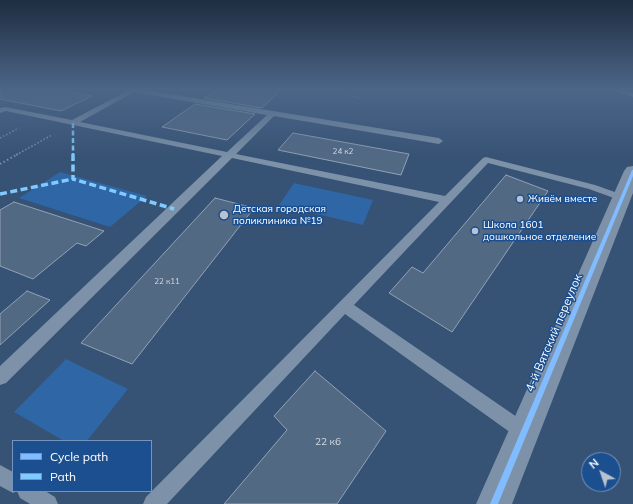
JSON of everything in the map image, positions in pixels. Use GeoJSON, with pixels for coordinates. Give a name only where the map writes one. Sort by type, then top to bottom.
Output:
{"type":"FeatureCollection","features":[{"type":"Feature","properties":{"kind":"street","name":"4-й Вятский переулок"},"geometry":{"type":"LineString","coordinates":[[494,504],[633,171]]}},
{"type":"Feature","properties":{"kind":"lane"},"geometry":{"type":"LineString","coordinates":[[22,113],[447,200]]}},
{"type":"Feature","properties":{"kind":"lane"},"geometry":{"type":"LineString","coordinates":[[73,123],[91,113]]}},
{"type":"Feature","properties":{"kind":"lane"},"geometry":{"type":"LineString","coordinates":[[270,113],[439,140]]}},
{"type":"Feature","properties":{"kind":"lane"},"geometry":{"type":"LineString","coordinates":[[0,377],[273,113]]}},
{"type":"Feature","properties":{"kind":"lane"},"geometry":{"type":"LineString","coordinates":[[152,504],[486,160],[592,187],[622,198]]}},
{"type":"Feature","properties":{"kind":"lane"},"geometry":{"type":"LineString","coordinates":[[344,306],[524,432]]}},
{"type":"Feature","properties":{"kind":"lane"},"geometry":{"type":"LineString","coordinates":[[0,475],[12,482]]}},
{"type":"Feature","properties":{"kind":"lane"},"geometry":{"type":"LineString","coordinates":[[29,492],[48,504]]}},
{"type":"Feature","properties":{"kind":"path"},"geometry":{"type":"LineString","coordinates":[[0,164],[73,123]]}},
{"type":"Feature","properties":{"kind":"shaded area"},"geometry":{"type":"Polygon","coordinates":[[[60,172],[147,196],[110,227],[19,198],[60,172]]]}},
{"type":"Feature","properties":{"kind":"shaded area"},"geometry":{"type":"Polygon","coordinates":[[[294,183],[373,200],[363,225],[279,205],[294,183]]]}},
{"type":"Feature","properties":{"kind":"shaded area"},"geometry":{"type":"Polygon","coordinates":[[[66,359],[128,389],[88,440],[62,440],[14,412],[66,359]]]}},
{"type":"Feature","properties":{"kind":"building"},"geometry":{"type":"Polygon","coordinates":[[[183,113],[246,113],[255,114],[227,140],[162,127],[183,113]]]}},
{"type":"Feature","properties":{"kind":"building"},"geometry":{"type":"Polygon","coordinates":[[[293,133],[409,154],[401,175],[278,150],[293,133]]]}},
{"type":"Feature","properties":{"kind":"building"},"geometry":{"type":"Polygon","coordinates":[[[506,175],[548,191],[452,332],[389,293],[412,267],[423,273],[506,175]]]}},
{"type":"Feature","properties":{"kind":"building"},"geometry":{"type":"Polygon","coordinates":[[[215,198],[254,208],[132,364],[81,343],[215,198]]]}},
{"type":"Feature","properties":{"kind":"building"},"geometry":{"type":"Polygon","coordinates":[[[14,202],[104,231],[86,246],[77,243],[33,279],[0,266],[0,210],[14,202]]]}},
{"type":"Feature","properties":{"kind":"building"},"geometry":{"type":"Polygon","coordinates":[[[27,291],[50,300],[0,345],[0,314],[27,291]]]}},
{"type":"Feature","properties":{"kind":"building"},"geometry":{"type":"Polygon","coordinates":[[[315,371],[386,431],[337,504],[224,504],[287,430],[274,416],[315,371]]]}},
{"type":"Feature","properties":{"kind":"marked path"},"geometry":{"type":"LineString","coordinates":[[73,123],[73,179],[174,209]]}},
{"type":"Feature","properties":{"kind":"marked path"},"geometry":{"type":"LineString","coordinates":[[0,194],[73,179]]}},
{"type":"Feature","properties":{"kind":"cycle path"},"geometry":{"type":"LineString","coordinates":[[494,504],[633,171]]}},
{"type":"Feature","properties":{"kind":"place","name":"Живём вместе"},"geometry":{"type":"Point","coordinates":[520,199]}},
{"type":"Feature","properties":{"kind":"place","name":"Детская городская поликлиника №19"},"geometry":{"type":"Point","coordinates":[224,215]}},
{"type":"Feature","properties":{"kind":"place","name":"Школа 1601 дошкольное отделение"},"geometry":{"type":"Point","coordinates":[475,231]}}]}
